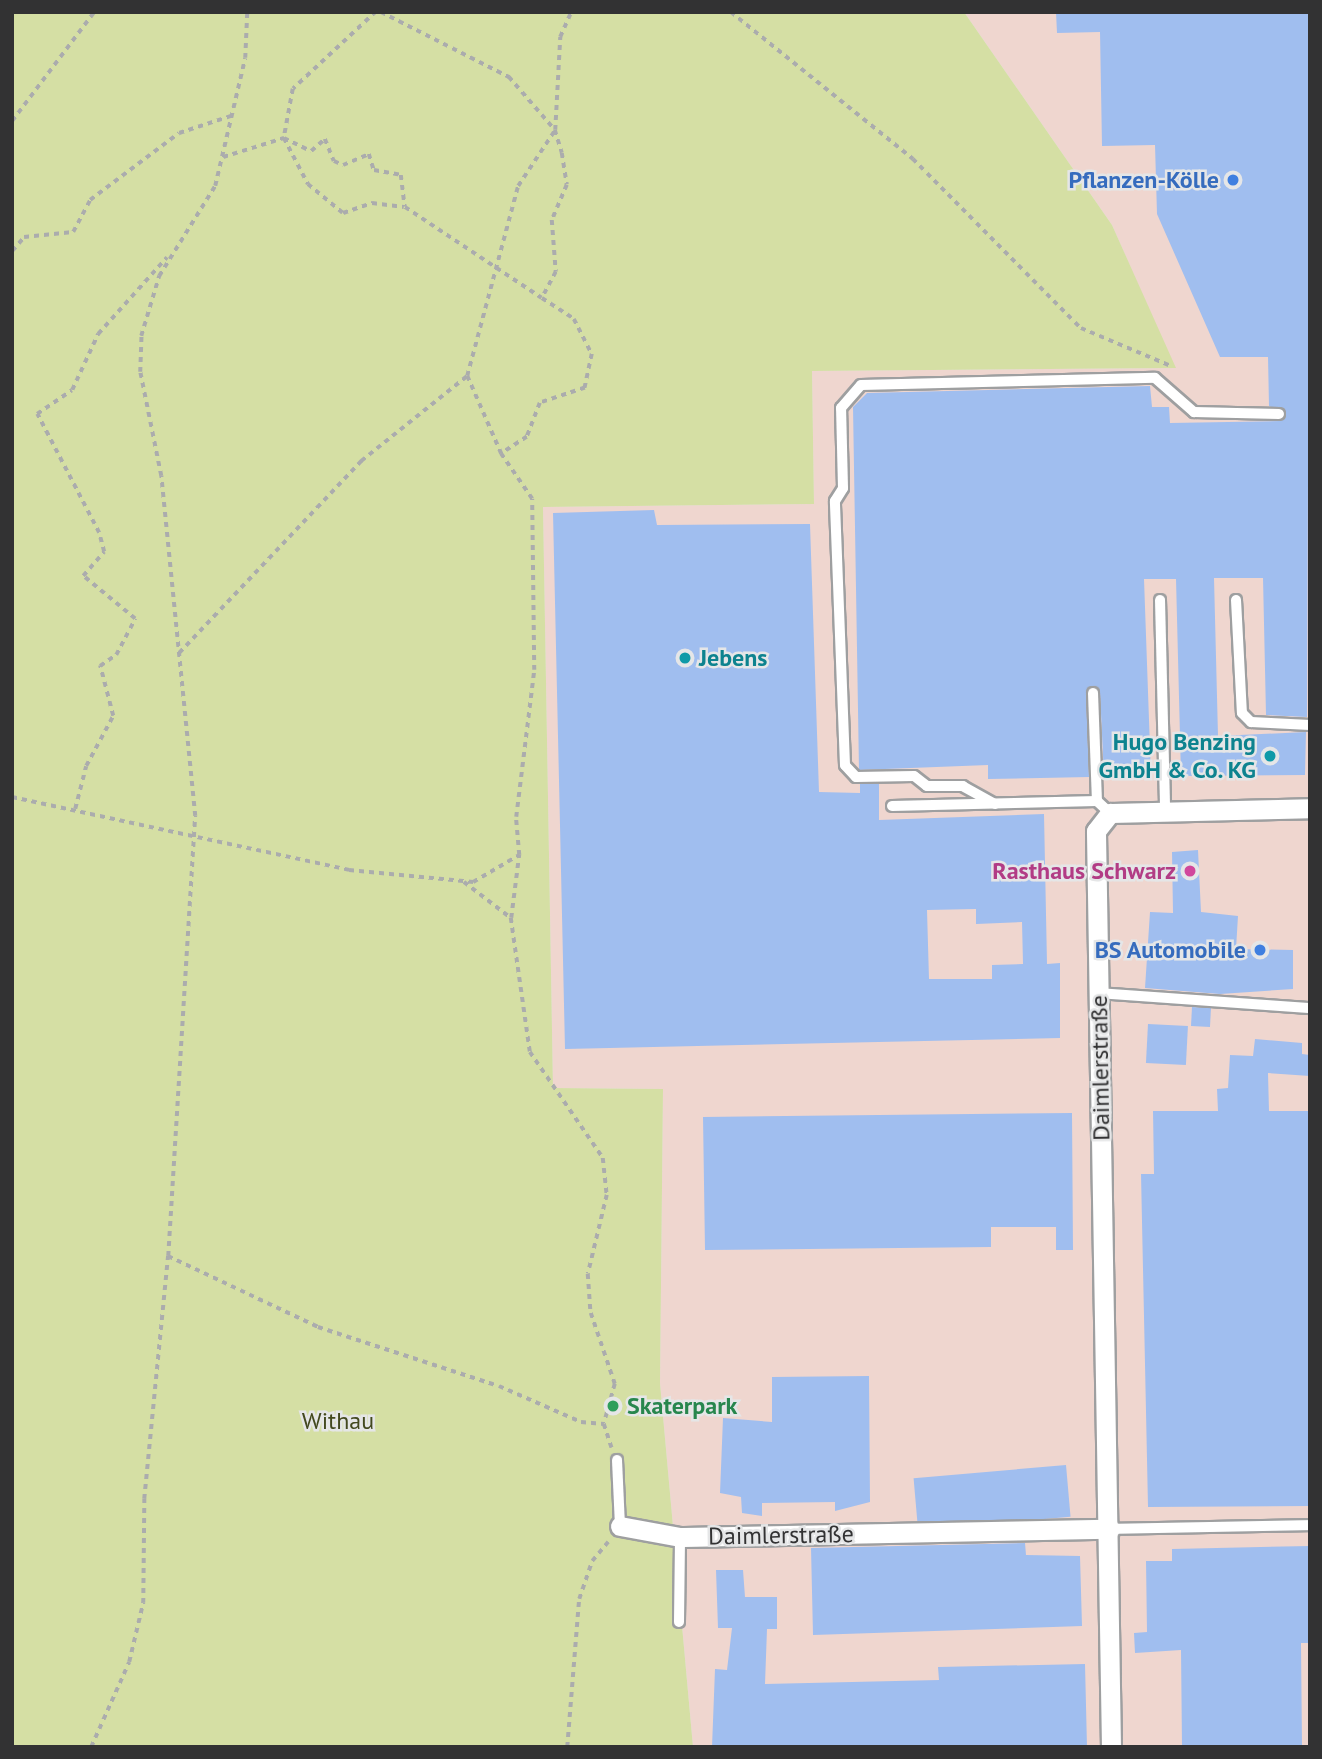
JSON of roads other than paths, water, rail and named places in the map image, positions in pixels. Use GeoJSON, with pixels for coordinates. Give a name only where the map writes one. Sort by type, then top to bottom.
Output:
{"type":"FeatureCollection","features":[{"type":"Feature","properties":{"kind":"street"},"geometry":{"type":"LineString","coordinates":[[1103,807],[1310,808]]}},
{"type":"Feature","properties":{"kind":"street","name":"Daimlerstraße"},"geometry":{"type":"LineString","coordinates":[[1103,807],[1096,831],[1110,1528],[1111,1747]]}},
{"type":"Feature","properties":{"kind":"street","name":"Daimlerstraße"},"geometry":{"type":"LineString","coordinates":[[621,1526],[680,1537],[1110,1528]]}},
{"type":"Feature","properties":{"kind":"lane"},"geometry":{"type":"LineString","coordinates":[[995,804],[963,786],[928,786],[914,776],[856,777],[845,765],[835,500],[843,488],[841,408],[861,385],[1155,379],[1194,412],[1279,414]]}},
{"type":"Feature","properties":{"kind":"lane"},"geometry":{"type":"LineString","coordinates":[[1160,600],[1164,809]]}},
{"type":"Feature","properties":{"kind":"lane"},"geometry":{"type":"LineString","coordinates":[[1236,600],[1242,713],[1251,722],[1310,725]]}},
{"type":"Feature","properties":{"kind":"lane"},"geometry":{"type":"LineString","coordinates":[[892,806],[995,804],[1103,807],[1093,693]]}},
{"type":"Feature","properties":{"kind":"lane"},"geometry":{"type":"LineString","coordinates":[[1099,993],[1310,1008]]}},
{"type":"Feature","properties":{"kind":"lane"},"geometry":{"type":"LineString","coordinates":[[617,1460],[621,1526]]}},
{"type":"Feature","properties":{"kind":"lane"},"geometry":{"type":"LineString","coordinates":[[1110,1528],[1310,1525]]}},
{"type":"Feature","properties":{"kind":"lane"},"geometry":{"type":"LineString","coordinates":[[679,1622],[680,1537]]}},
{"type":"Feature","properties":{"kind":"place","name":"Pflanzen-Kölle"},"geometry":{"type":"Point","coordinates":[1233,180]}},
{"type":"Feature","properties":{"kind":"place","name":"Jebens"},"geometry":{"type":"Point","coordinates":[685,658]}},
{"type":"Feature","properties":{"kind":"place","name":"Hugo Benzing GmbH & Co. KG"},"geometry":{"type":"Point","coordinates":[1270,756]}},
{"type":"Feature","properties":{"kind":"place","name":"Rasthaus Schwarz"},"geometry":{"type":"Point","coordinates":[1190,871]}},
{"type":"Feature","properties":{"kind":"place","name":"BS Automobile"},"geometry":{"type":"Point","coordinates":[1260,950]}},
{"type":"Feature","properties":{"kind":"place","name":"Skaterpark"},"geometry":{"type":"Point","coordinates":[613,1406]}},
{"type":"Feature","properties":{"kind":"park label","name":"Withau"},"geometry":{"type":"Point","coordinates":[338,1421]}}]}
